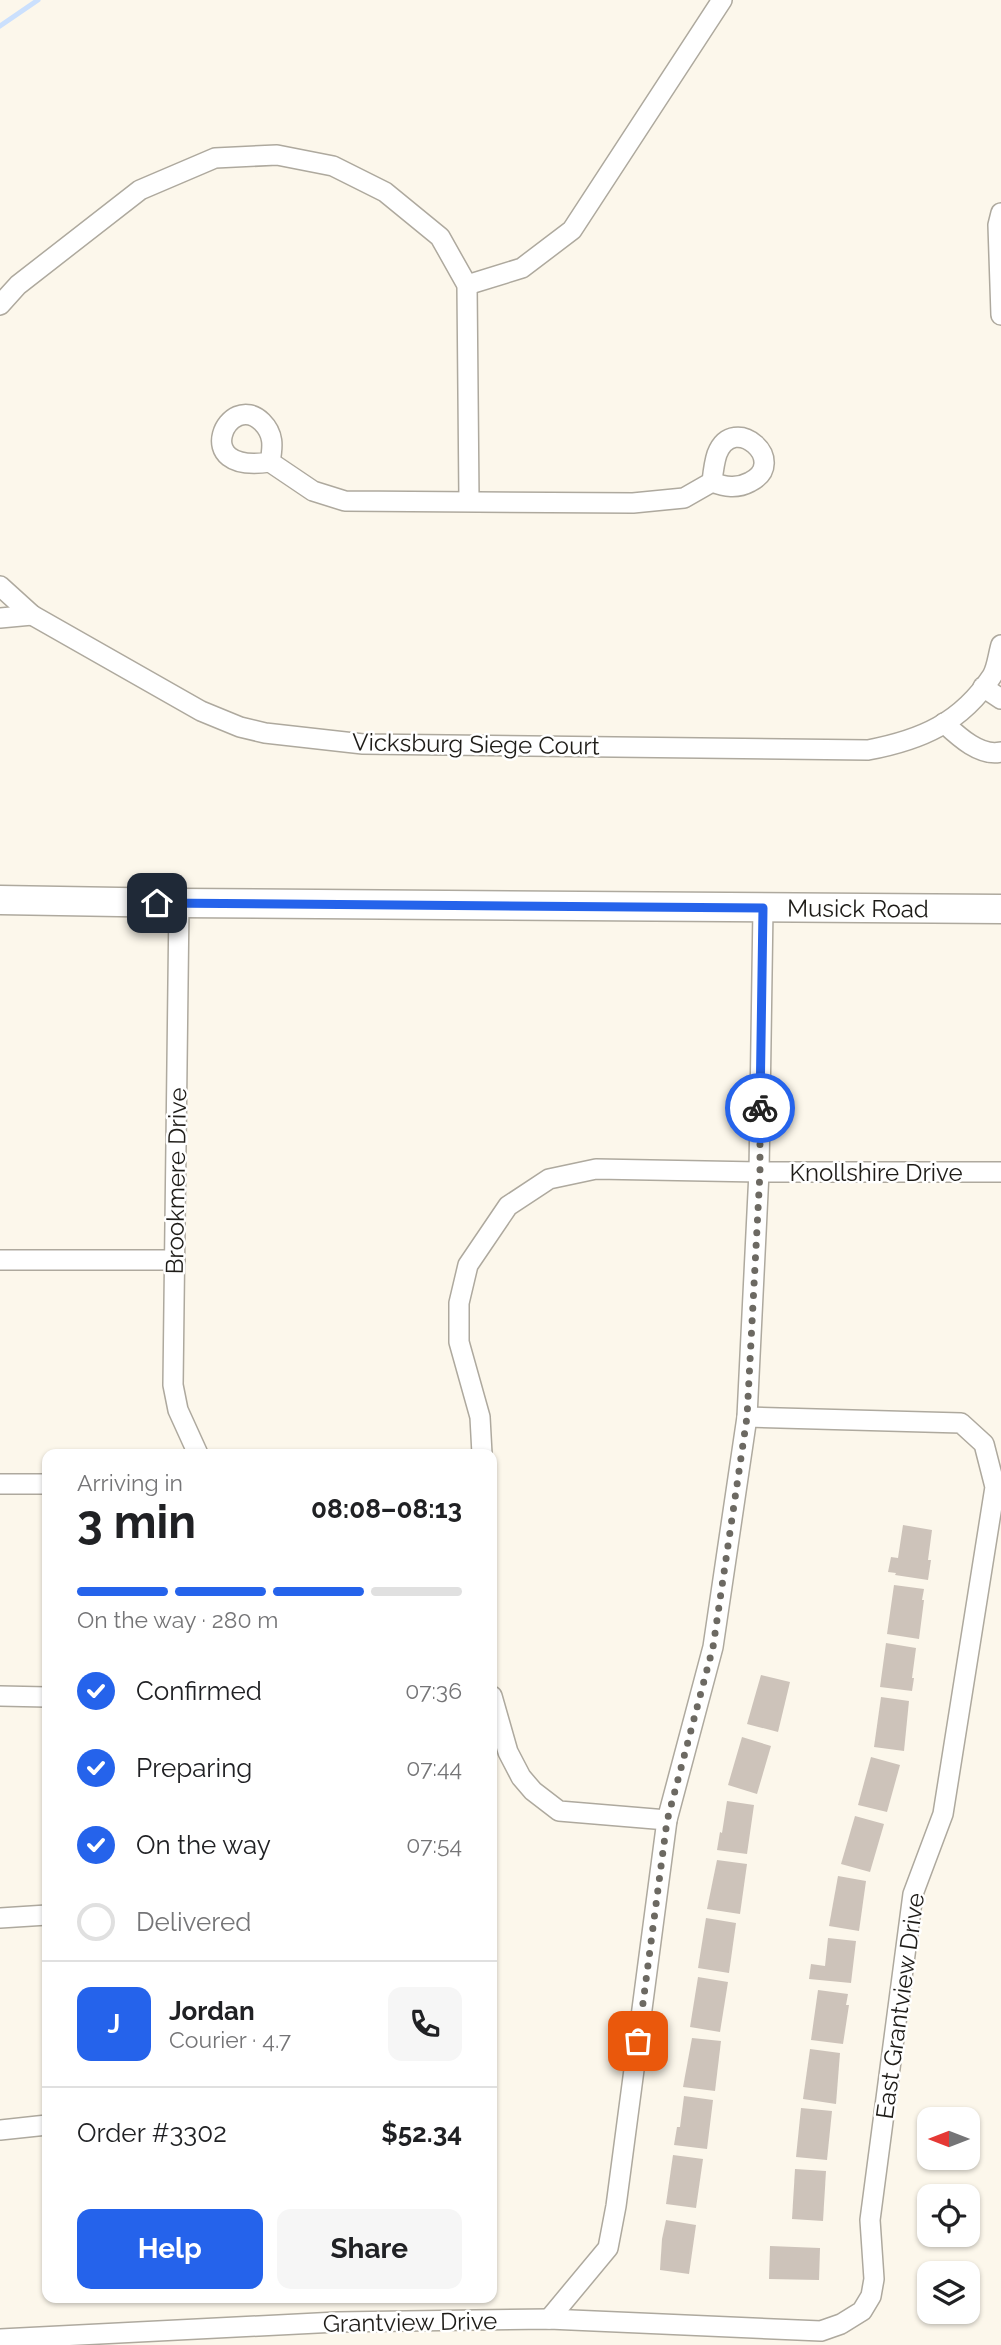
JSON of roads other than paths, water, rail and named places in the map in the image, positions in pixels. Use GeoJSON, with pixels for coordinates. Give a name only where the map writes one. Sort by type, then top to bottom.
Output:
{"type":"FeatureCollection","features":[{"type":"Feature","properties":{"kind":"street"},"geometry":{"type":"LineString","coordinates":[[467,285],[522,268],[572,230],[722,0]]}},
{"type":"Feature","properties":{"kind":"street"},"geometry":{"type":"LineString","coordinates":[[0,305],[18,285],[140,190],[215,158],[276,155],[332,166],[385,192],[440,237],[467,285],[469,500]]}},
{"type":"Feature","properties":{"kind":"street"},"geometry":{"type":"LineString","coordinates":[[1001,213],[998,225],[1001,315]]}},
{"type":"Feature","properties":{"kind":"street"},"geometry":{"type":"LineString","coordinates":[[270,462],[313,491],[345,501],[634,503],[684,498],[712,482]]}},
{"type":"Feature","properties":{"kind":"street","name":"Vicksburg Siege Court"},"geometry":{"type":"LineString","coordinates":[[0,586],[32,615],[201,710],[240,727],[265,733],[363,744],[868,750],[903,744],[931,732],[963,710],[993,674],[1001,645]]}},
{"type":"Feature","properties":{"kind":"street"},"geometry":{"type":"LineString","coordinates":[[0,618],[32,615]]}},
{"type":"Feature","properties":{"kind":"street"},"geometry":{"type":"LineString","coordinates":[[983,687],[1001,699]]}},
{"type":"Feature","properties":{"kind":"street"},"geometry":{"type":"LineString","coordinates":[[944,723],[961,738],[979,748],[996,753],[1001,751]]}},
{"type":"Feature","properties":{"kind":"street","name":"Musick Road"},"geometry":{"type":"LineString","coordinates":[[0,900],[1001,909]]}},
{"type":"Feature","properties":{"kind":"street","name":"Brookmere Drive"},"geometry":{"type":"LineString","coordinates":[[179,903],[173,1385],[178,1410],[196,1449]]}},
{"type":"Feature","properties":{"kind":"street"},"geometry":{"type":"LineString","coordinates":[[549,2319],[608,2248],[617,2206],[667,1821],[713,1647],[747,1417],[760,1172],[763,908]]}},
{"type":"Feature","properties":{"kind":"street","name":"Knollshire Drive"},"geometry":{"type":"LineString","coordinates":[[482,1449],[480,1418],[459,1342],[459,1303],[468,1265],[508,1206],[549,1179],[596,1169],[1001,1172]]}},
{"type":"Feature","properties":{"kind":"street"},"geometry":{"type":"LineString","coordinates":[[0,1260],[174,1261]]}},
{"type":"Feature","properties":{"kind":"street","name":"East Grantview Drive"},"geometry":{"type":"LineString","coordinates":[[747,1417],[961,1423],[984,1444],[995,1487],[943,1814],[913,1894],[870,2220],[874,2279],[872,2296],[862,2311],[841,2324],[821,2330]]}},
{"type":"Feature","properties":{"kind":"street"},"geometry":{"type":"LineString","coordinates":[[0,1484],[42,1484]]}},
{"type":"Feature","properties":{"kind":"street"},"geometry":{"type":"LineString","coordinates":[[0,1696],[42,1697]]}},
{"type":"Feature","properties":{"kind":"street"},"geometry":{"type":"LineString","coordinates":[[497,1714],[508,1752],[521,1777],[533,1791],[559,1811],[667,1821]]}},
{"type":"Feature","properties":{"kind":"street"},"geometry":{"type":"LineString","coordinates":[[0,1918],[42,1915]]}},
{"type":"Feature","properties":{"kind":"street"},"geometry":{"type":"LineString","coordinates":[[0,2130],[42,2125]]}},
{"type":"Feature","properties":{"kind":"street","name":"Grantview Drive"},"geometry":{"type":"LineString","coordinates":[[0,2339],[337,2322],[549,2319],[821,2330]]}},
{"type":"Feature","properties":{"kind":"waterway"},"geometry":{"type":"LineString","coordinates":[[0,26],[38,0]]}}]}
